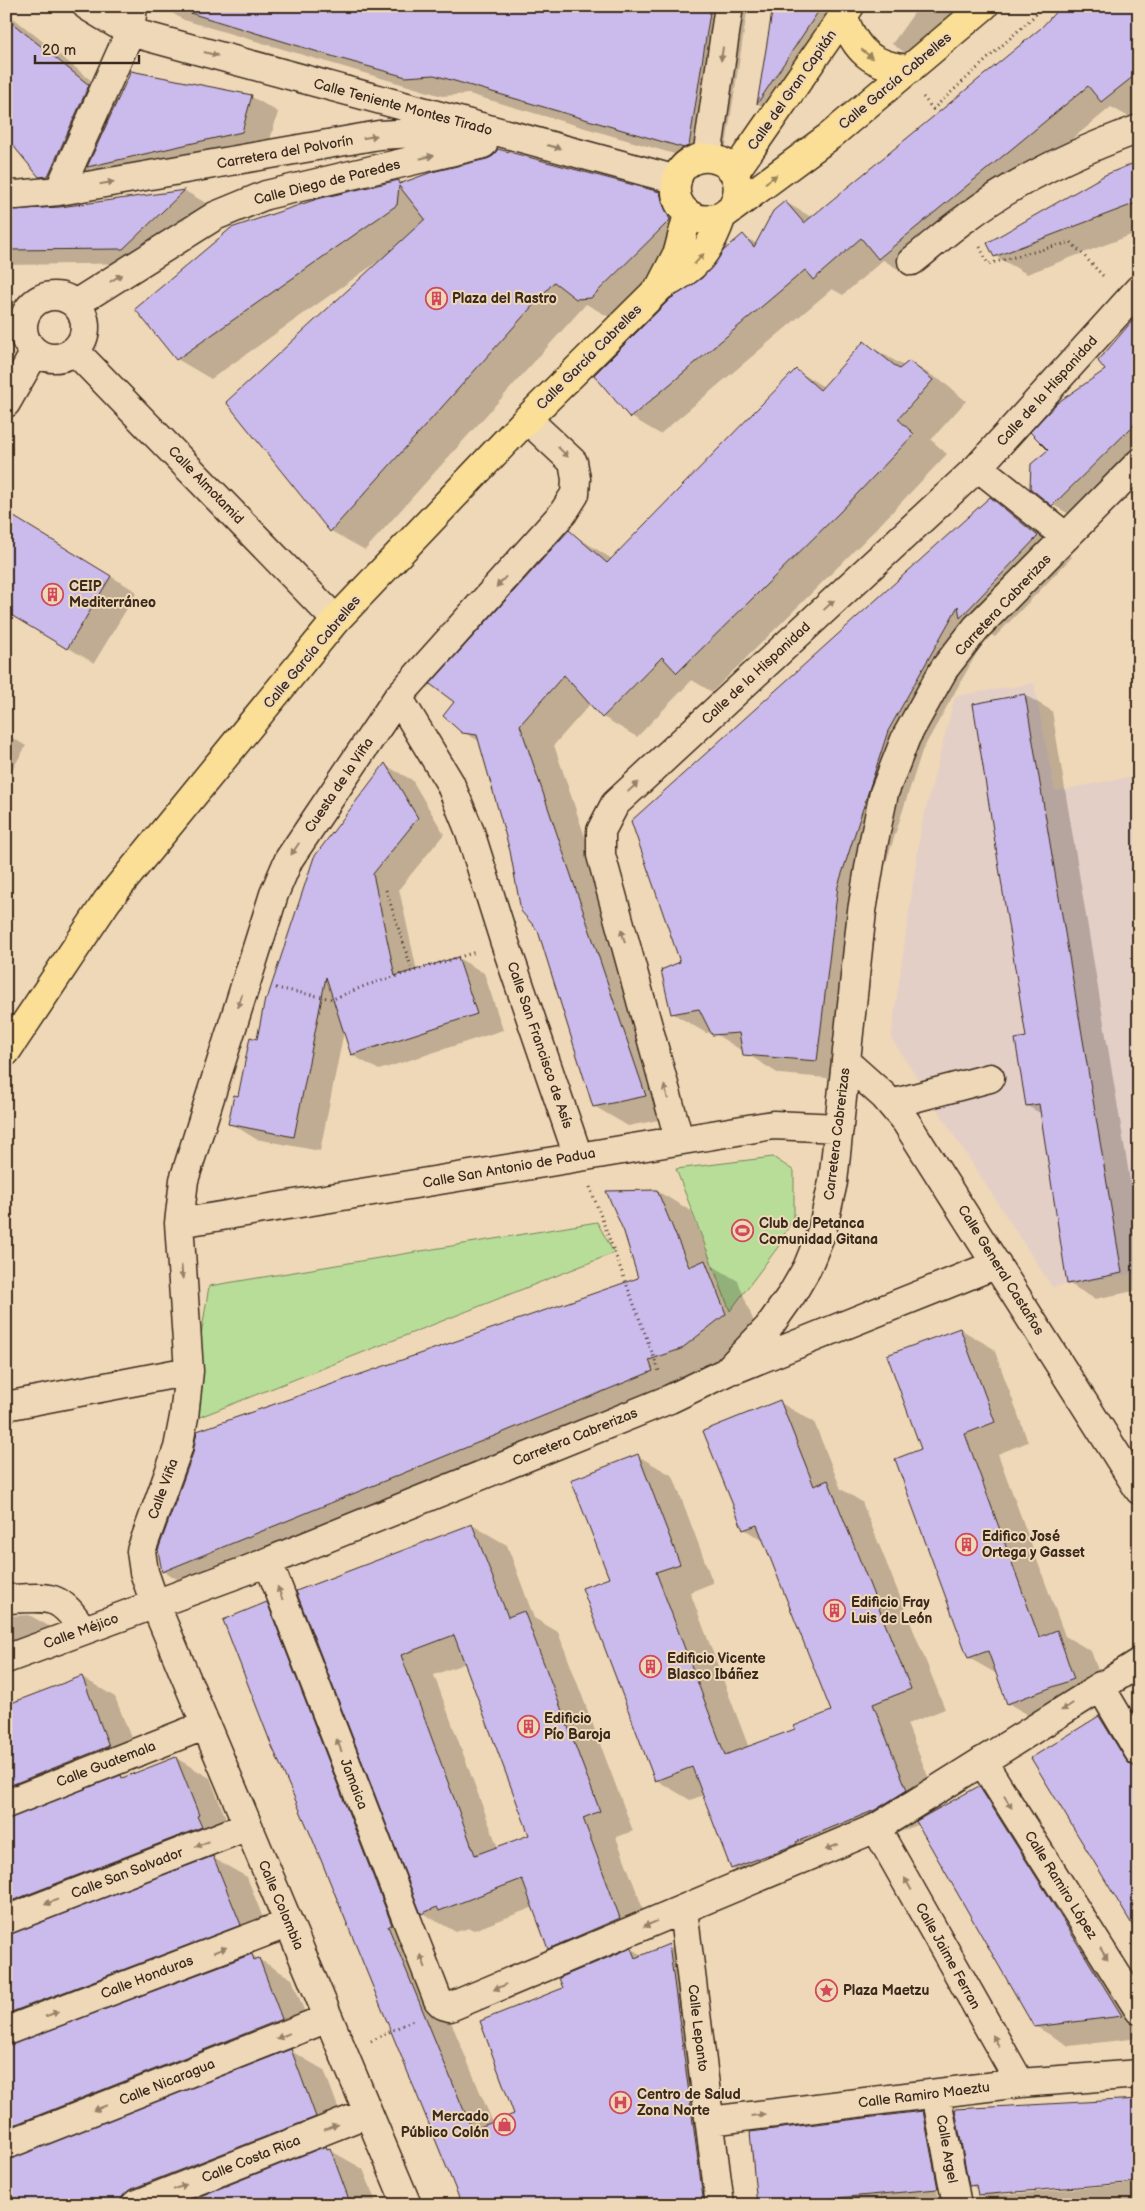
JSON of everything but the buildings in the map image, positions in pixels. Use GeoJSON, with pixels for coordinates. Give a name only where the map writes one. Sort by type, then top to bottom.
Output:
{"type":"FeatureCollection","features":[{"type":"Feature","properties":{"kind":"main road","name":"Calle García Cabrelles"},"geometry":{"type":"LineString","coordinates":[[6,1052],[107,901],[336,620],[527,418],[660,287],[682,276],[700,260],[714,240],[727,212],[830,136],[984,6]]}},
{"type":"Feature","properties":{"kind":"main road"},"geometry":{"type":"LineString","coordinates":[[847,11],[849,33],[854,40],[874,60],[906,71]]}},
{"type":"Feature","properties":{"kind":"main road","name":"Calle del Gran Capitán"},"geometry":{"type":"LineString","coordinates":[[734,173],[847,11]]}},
{"type":"Feature","properties":{"kind":"main road"},"geometry":{"type":"LineString","coordinates":[[707,157],[718,159],[728,165],[734,173],[738,185],[738,197],[727,212],[711,220],[699,220],[688,214],[680,204],[676,192],[677,180],[683,168],[694,160],[707,157]]}},
{"type":"Feature","properties":{"kind":"main road","name":"Calle García Cabrelles"},"geometry":{"type":"LineString","coordinates":[[660,287],[678,252],[688,214]]}},
{"type":"Feature","properties":{"kind":"street","name":"Calle Teniente Montes Tirado"},"geometry":{"type":"LineString","coordinates":[[87,6],[514,137],[677,180]]}},
{"type":"Feature","properties":{"kind":"street"},"geometry":{"type":"LineString","coordinates":[[707,157],[729,6]]}},
{"type":"Feature","properties":{"kind":"street"},"geometry":{"type":"LineString","coordinates":[[58,191],[132,19]]}},
{"type":"Feature","properties":{"kind":"street"},"geometry":{"type":"LineString","coordinates":[[912,261],[966,217],[1060,162],[1099,144],[1139,129]]}},
{"type":"Feature","properties":{"kind":"street","name":"Carretera del Polvorín"},"geometry":{"type":"LineString","coordinates":[[6,194],[16,195],[58,191],[379,135],[434,132],[514,137]]}},
{"type":"Feature","properties":{"kind":"street","name":"Calle Diego de Paredes"},"geometry":{"type":"LineString","coordinates":[[75,304],[214,216],[266,195],[514,137]]}},
{"type":"Feature","properties":{"kind":"street"},"geometry":{"type":"LineString","coordinates":[[56,296],[75,304],[82,312],[85,322],[82,342],[75,351],[60,358],[51,358],[35,352],[24,336],[18,310],[36,301],[56,296]]}},
{"type":"Feature","properties":{"kind":"street","name":"Calle de la Hispanidad"},"geometry":{"type":"LineString","coordinates":[[679,1139],[601,855],[601,831],[615,804],[978,467],[1133,296]]}},
{"type":"Feature","properties":{"kind":"street","name":"Calle Almotamid"},"geometry":{"type":"LineString","coordinates":[[75,351],[336,620]]}},
{"type":"Feature","properties":{"kind":"street"},"geometry":{"type":"LineString","coordinates":[[6,403],[35,352]]}},
{"type":"Feature","properties":{"kind":"street","name":"Cuesta de la Viña"},"geometry":{"type":"LineString","coordinates":[[179,1223],[184,1180],[274,894],[289,859],[398,697],[563,513],[576,494],[576,479],[572,462],[527,418]]}},
{"type":"Feature","properties":{"kind":"street","name":"Carretera Cabrerizas"},"geometry":{"type":"LineString","coordinates":[[156,1604],[268,1562],[670,1399],[726,1372],[768,1328],[792,1294],[807,1268],[822,1231],[829,1198],[839,1128],[862,911],[872,850],[884,792],[906,737],[944,669],[976,628],[1139,463]]}},
{"type":"Feature","properties":{"kind":"street"},"geometry":{"type":"LineString","coordinates":[[978,467],[1066,537]]}},
{"type":"Feature","properties":{"kind":"street","name":"Calle San Francisco de Asís"},"geometry":{"type":"LineString","coordinates":[[398,697],[450,783],[470,832],[504,943],[578,1156]]}},
{"type":"Feature","properties":{"kind":"street","name":"Calle General Castaños"},"geometry":{"type":"LineString","coordinates":[[846,1062],[891,1104],[929,1155],[1139,1490]]}},
{"type":"Feature","properties":{"kind":"street"},"geometry":{"type":"LineString","coordinates":[[891,1104],[990,1078]]}},
{"type":"Feature","properties":{"kind":"street","name":"Calle San Antonio de Padua"},"geometry":{"type":"LineString","coordinates":[[179,1223],[773,1125],[839,1128]]}},
{"type":"Feature","properties":{"kind":"street","name":"Calle Viña"},"geometry":{"type":"LineString","coordinates":[[156,1604],[144,1572],[141,1551],[178,1448],[184,1417],[189,1371],[179,1223]]}},
{"type":"Feature","properties":{"kind":"street"},"geometry":{"type":"LineString","coordinates":[[726,1372],[997,1264]]}},
{"type":"Feature","properties":{"kind":"street"},"geometry":{"type":"LineString","coordinates":[[6,1406],[189,1371]]}},
{"type":"Feature","properties":{"kind":"street","name":"Jamaica"},"geometry":{"type":"LineString","coordinates":[[268,1562],[438,2000],[443,2005]]}},
{"type":"Feature","properties":{"kind":"street"},"geometry":{"type":"LineString","coordinates":[[6,1599],[50,1598],[69,1608],[83,1630]]}},
{"type":"Feature","properties":{"kind":"street","name":"Calle Méjico"},"geometry":{"type":"LineString","coordinates":[[6,1659],[156,1604]]}},
{"type":"Feature","properties":{"kind":"street","name":"Calle Colombia"},"geometry":{"type":"LineString","coordinates":[[156,1604],[406,2204]]}},
{"type":"Feature","properties":{"kind":"street"},"geometry":{"type":"LineString","coordinates":[[443,2005],[456,2006],[876,1828],[1139,1663]]}},
{"type":"Feature","properties":{"kind":"street"},"geometry":{"type":"LineString","coordinates":[[1100,1686],[1139,1752]]}},
{"type":"Feature","properties":{"kind":"street","name":"Calle Guatemala"},"geometry":{"type":"LineString","coordinates":[[6,1804],[206,1725]]}},
{"type":"Feature","properties":{"kind":"street","name":"Calle Ramiro López"},"geometry":{"type":"LineString","coordinates":[[982,1760],[1139,2010]]}},
{"type":"Feature","properties":{"kind":"street","name":"Calle San Salvador"},"geometry":{"type":"LineString","coordinates":[[6,1920],[248,1826]]}},
{"type":"Feature","properties":{"kind":"street","name":"Calle Jaime Ferran"},"geometry":{"type":"LineString","coordinates":[[876,1828],[1020,2083]]}},
{"type":"Feature","properties":{"kind":"street","name":"Calle Lepanto"},"geometry":{"type":"LineString","coordinates":[[682,1910],[720,2205]]}},
{"type":"Feature","properties":{"kind":"street","name":"Calle Honduras"},"geometry":{"type":"LineString","coordinates":[[6,2031],[289,1924]]}},
{"type":"Feature","properties":{"kind":"street","name":"Calle Nicaragua"},"geometry":{"type":"LineString","coordinates":[[6,2145],[328,2018]]}},
{"type":"Feature","properties":{"kind":"street","name":"Calle Ramiro Maeztu"},"geometry":{"type":"LineString","coordinates":[[710,2120],[1020,2083],[1139,2074]]}},
{"type":"Feature","properties":{"kind":"street","name":"Calle Argel"},"geometry":{"type":"LineString","coordinates":[[936,2094],[957,2205]]}},
{"type":"Feature","properties":{"kind":"street","name":"Calle Costa Rica"},"geometry":{"type":"LineString","coordinates":[[135,2205],[368,2113]]}},
{"type":"Feature","properties":{"kind":"path"},"geometry":{"type":"LineString","coordinates":[[906,71],[933,109],[1044,6]]}},
{"type":"Feature","properties":{"kind":"path"},"geometry":{"type":"LineString","coordinates":[[966,217],[988,264],[1071,242],[1133,296]]}},
{"type":"Feature","properties":{"kind":"path"},"geometry":{"type":"LineString","coordinates":[[386,890],[412,970]]}},
{"type":"Feature","properties":{"kind":"path"},"geometry":{"type":"LineString","coordinates":[[246,981],[333,999],[412,970],[504,943]]}},
{"type":"Feature","properties":{"kind":"path"},"geometry":{"type":"LineString","coordinates":[[578,1156],[670,1399]]}},
{"type":"Feature","properties":{"kind":"path"},"geometry":{"type":"LineString","coordinates":[[344,2054],[443,2005]]}},
{"type":"Feature","properties":{"kind":"shaded area"},"geometry":{"type":"Polygon","coordinates":[[[1034,683],[1055,791],[1139,775],[1139,1123],[1133,1125],[1139,1188],[1139,1273],[1052,1287],[891,1038],[921,827],[955,696],[1034,683]]]}},
{"type":"Feature","properties":{"kind":"green space","name":"Club de Petanca Comunidad Gitana"},"geometry":{"type":"Polygon","coordinates":[[[773,1157],[794,1171],[794,1215],[778,1247],[730,1311],[676,1169],[773,1157]]]}},
{"type":"Feature","properties":{"kind":"green space"},"geometry":{"type":"Polygon","coordinates":[[[597,1222],[614,1253],[187,1422],[209,1286],[597,1222]]]}},
{"type":"Feature","properties":{"kind":"place","name":"Plaza del Rastro"},"geometry":{"type":"Point","coordinates":[436,298]}},
{"type":"Feature","properties":{"kind":"place","name":"CEIP Mediterráneo"},"geometry":{"type":"Point","coordinates":[53,594]}},
{"type":"Feature","properties":{"kind":"place","name":"Club de Petanca Comunidad Gitana"},"geometry":{"type":"Point","coordinates":[743,1231]}},
{"type":"Feature","properties":{"kind":"place","name":"Edifico José Ortega y Gasset"},"geometry":{"type":"Point","coordinates":[966,1544]}},
{"type":"Feature","properties":{"kind":"place","name":"Edificio Fray Luis de León"},"geometry":{"type":"Point","coordinates":[835,1610]}},
{"type":"Feature","properties":{"kind":"place","name":"Edificio Vicente Blasco Ibáñez"},"geometry":{"type":"Point","coordinates":[651,1666]}},
{"type":"Feature","properties":{"kind":"place","name":"Edificio Pío Baroja"},"geometry":{"type":"Point","coordinates":[528,1726]}},
{"type":"Feature","properties":{"kind":"place","name":"Plaza Maetzu"},"geometry":{"type":"Point","coordinates":[827,1990]}},
{"type":"Feature","properties":{"kind":"place","name":"Centro de Salud Zona Norte"},"geometry":{"type":"Point","coordinates":[621,2102]}},
{"type":"Feature","properties":{"kind":"place","name":"Mercado Público Colón"},"geometry":{"type":"Point","coordinates":[505,2124]}}]}
